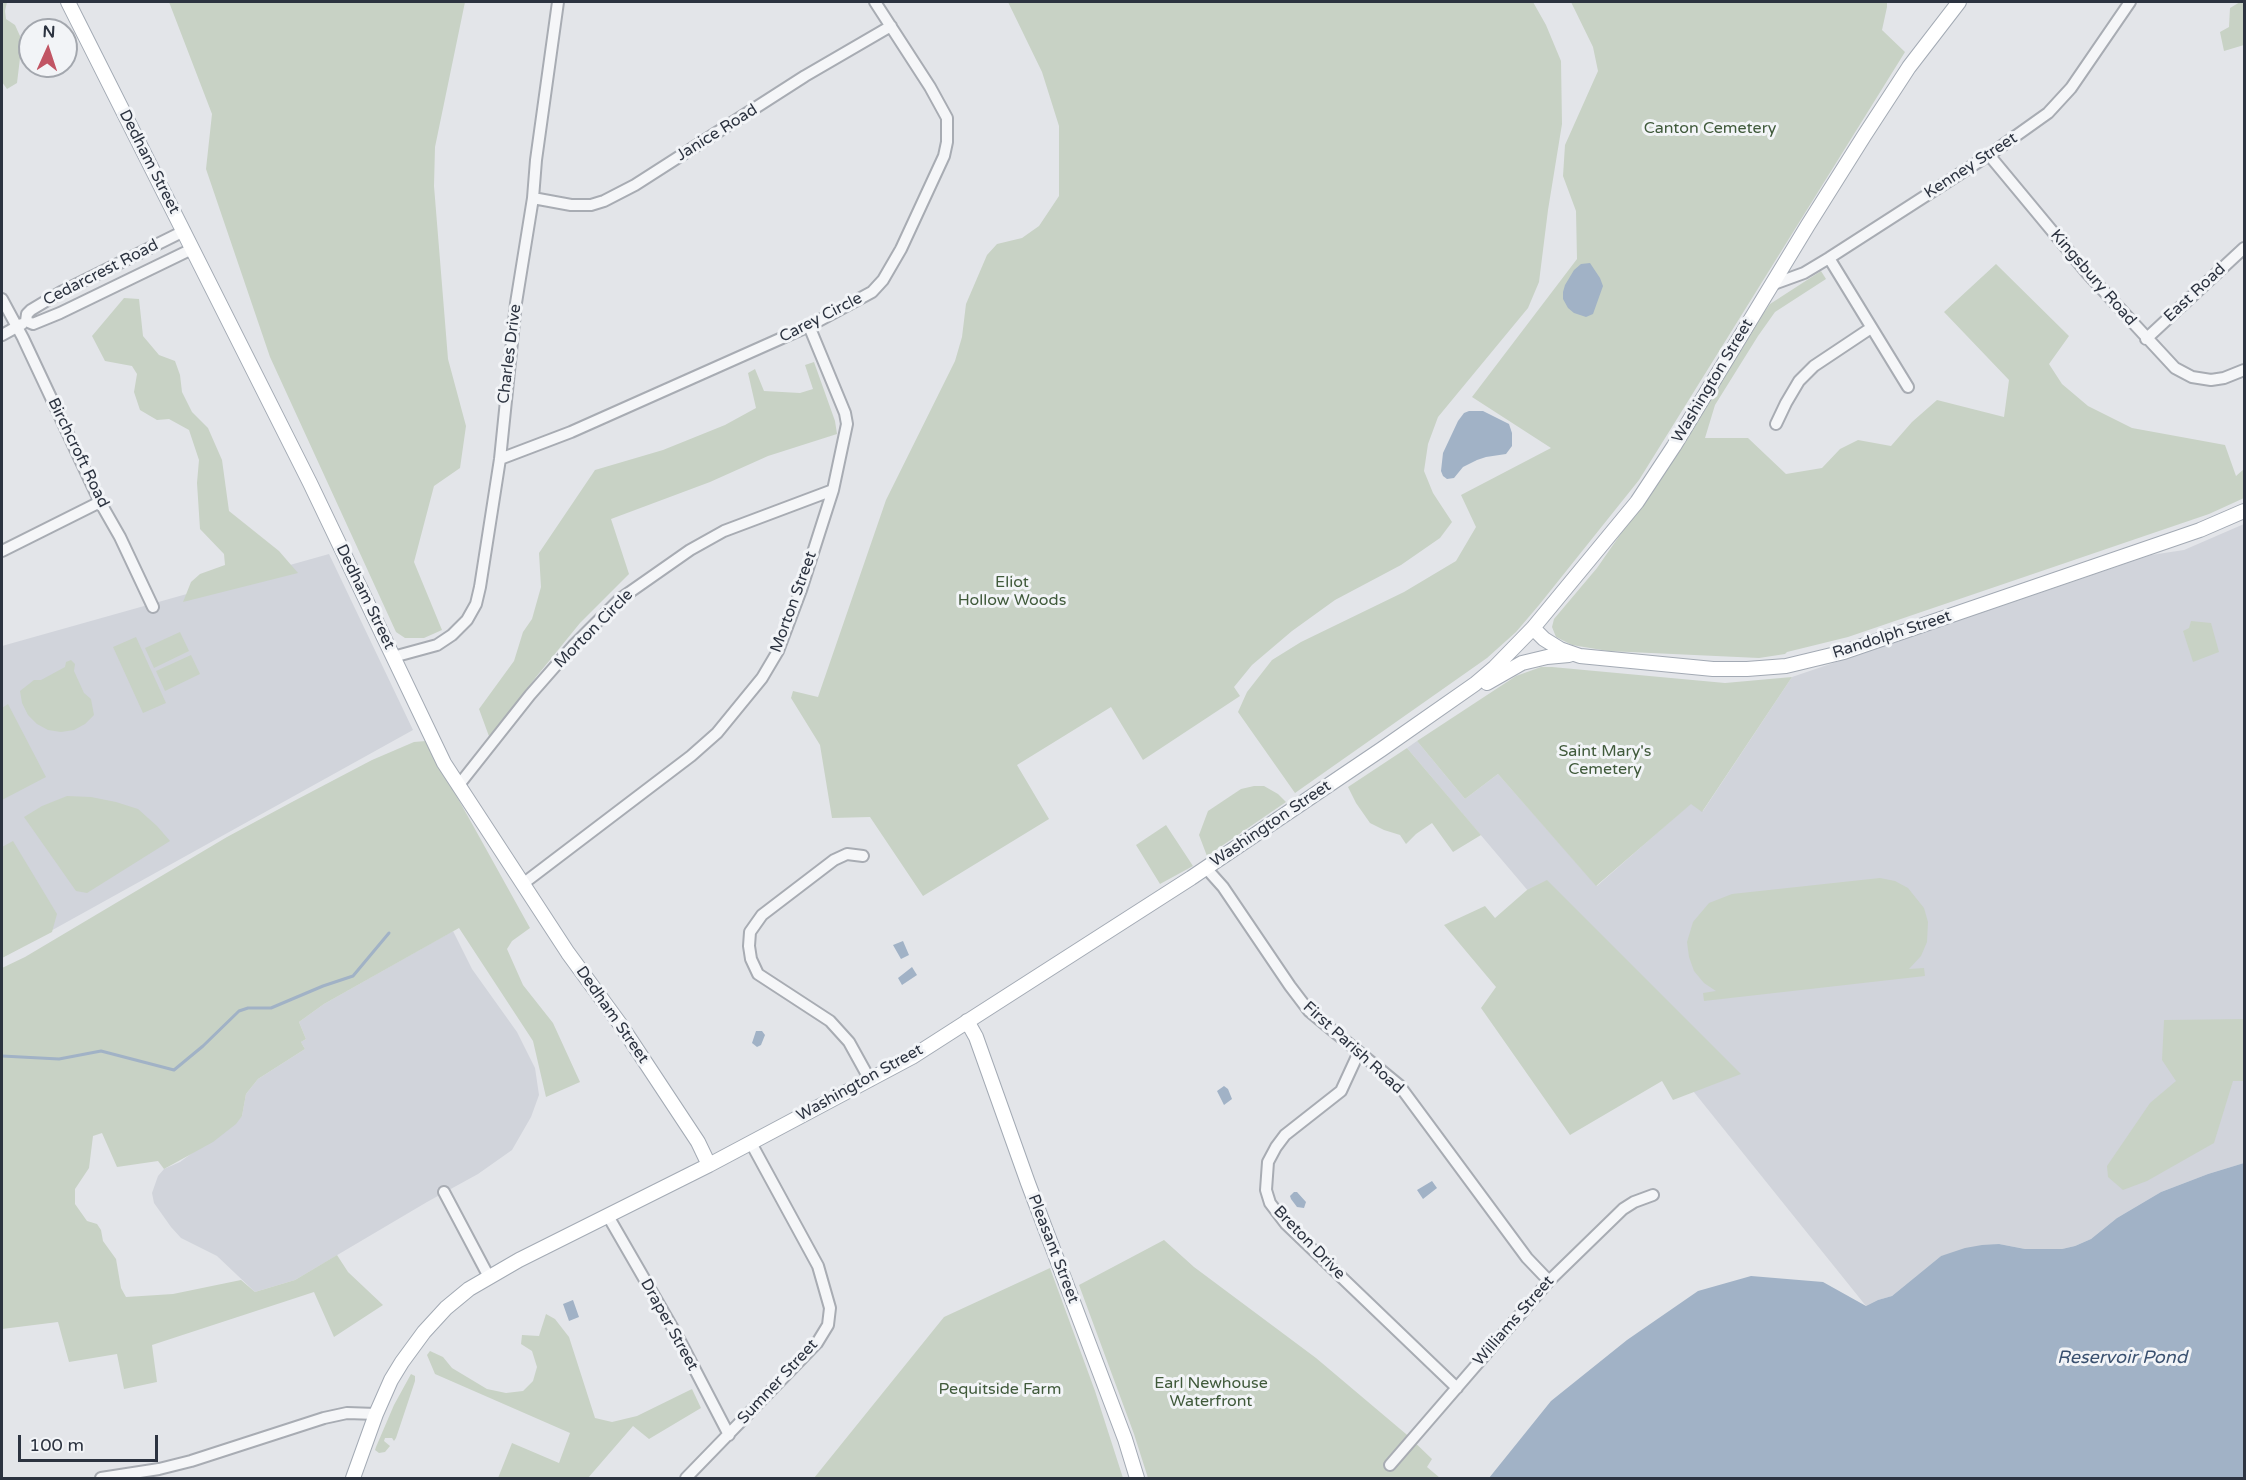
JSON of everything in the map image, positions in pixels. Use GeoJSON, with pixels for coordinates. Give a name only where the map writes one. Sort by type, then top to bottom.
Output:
{"type":"FeatureCollection","features":[{"type":"Feature","properties":{"kind":"main road","name":"Dedham Street"},"geometry":{"type":"LineString","coordinates":[[68,2],[310,483],[418,710],[458,786],[524,882],[568,953],[620,1024],[698,1142],[708,1166]]}},
{"type":"Feature","properties":{"kind":"main road","name":"Washington Street"},"geometry":{"type":"LineString","coordinates":[[353,1479],[376,1414],[391,1380],[424,1332],[446,1308],[489,1277],[708,1166],[912,1057],[1206,868],[1475,684],[1528,634],[1642,494],[1909,67],[1959,2]]}},
{"type":"Feature","properties":{"kind":"main road","name":"Randolph Street"},"geometry":{"type":"LineString","coordinates":[[1528,634],[1580,656],[1721,669],[1767,668],[1803,663],[1844,652],[2200,530],[2244,511]]}},
{"type":"Feature","properties":{"kind":"main road"},"geometry":{"type":"LineString","coordinates":[[1528,634],[1537,650],[1559,656]]}},
{"type":"Feature","properties":{"kind":"main road","name":"Washington Street"},"geometry":{"type":"LineString","coordinates":[[1422,721],[1438,715],[1510,669],[1535,659],[1580,656]]}},
{"type":"Feature","properties":{"kind":"main road","name":"Pleasant Street"},"geometry":{"type":"LineString","coordinates":[[967,1021],[976,1037],[1028,1183],[1125,1439],[1137,1479]]}},
{"type":"Feature","properties":{"kind":"street","name":"Charles Drive"},"geometry":{"type":"LineString","coordinates":[[393,657],[437,645],[452,635],[467,620],[480,587],[500,459],[516,303],[533,198],[536,160],[558,2]]}},
{"type":"Feature","properties":{"kind":"street","name":"Carey Circle"},"geometry":{"type":"LineString","coordinates":[[500,459],[572,432],[809,326],[872,292],[883,280],[901,249],[944,156],[947,142],[947,118],[930,87],[875,2]]}},
{"type":"Feature","properties":{"kind":"street","name":"Kenney Street"},"geometry":{"type":"LineString","coordinates":[[1771,285],[1804,273],[1829,258],[1989,155],[2048,113],[2071,88],[2130,2]]}},
{"type":"Feature","properties":{"kind":"street","name":"Janice Road"},"geometry":{"type":"LineString","coordinates":[[533,198],[571,205],[604,201],[635,185],[805,76],[891,26]]}},
{"type":"Feature","properties":{"kind":"street","name":"Kingsbury Road"},"geometry":{"type":"LineString","coordinates":[[1989,155],[2087,273],[2175,368],[2192,377],[2211,380],[2224,378],[2244,370]]}},
{"type":"Feature","properties":{"kind":"street","name":"Cedarcrest Road"},"geometry":{"type":"LineString","coordinates":[[22,324],[31,310],[61,292],[183,231]]}},
{"type":"Feature","properties":{"kind":"street","name":"East Road"},"geometry":{"type":"LineString","coordinates":[[2146,339],[2244,248]]}},
{"type":"Feature","properties":{"kind":"street","name":"Cedarcrest Road"},"geometry":{"type":"LineString","coordinates":[[2,335],[22,324],[33,324],[60,313],[192,249]]}},
{"type":"Feature","properties":{"kind":"street"},"geometry":{"type":"LineString","coordinates":[[1829,258],[1908,387]]}},
{"type":"Feature","properties":{"kind":"street","name":"Birchcroft Road"},"geometry":{"type":"LineString","coordinates":[[2,299],[22,324],[100,502],[120,537],[153,607]]}},
{"type":"Feature","properties":{"kind":"street","name":"Morton Street"},"geometry":{"type":"LineString","coordinates":[[524,882],[691,756],[717,733],[762,678],[778,651],[833,490],[847,424],[845,413],[809,326]]}},
{"type":"Feature","properties":{"kind":"street"},"geometry":{"type":"LineString","coordinates":[[1776,424],[1799,381],[1814,366],[1871,328]]}},
{"type":"Feature","properties":{"kind":"street","name":"Morton Circle"},"geometry":{"type":"LineString","coordinates":[[458,786],[530,695],[573,646],[620,599],[690,550],[724,531],[833,490]]}},
{"type":"Feature","properties":{"kind":"street"},"geometry":{"type":"LineString","coordinates":[[2,551],[100,502]]}},
{"type":"Feature","properties":{"kind":"street"},"geometry":{"type":"LineString","coordinates":[[862,856],[847,854],[834,860],[762,915],[750,932],[749,946],[751,959],[758,974],[830,1021],[849,1042],[870,1080]]}},
{"type":"Feature","properties":{"kind":"street","name":"First Parish Road"},"geometry":{"type":"LineString","coordinates":[[1206,868],[1223,886],[1309,1011],[1399,1085],[1527,1258],[1549,1281]]}},
{"type":"Feature","properties":{"kind":"street","name":"Breton Drive"},"geometry":{"type":"LineString","coordinates":[[1359,1052],[1341,1091],[1285,1135],[1276,1147],[1268,1162],[1266,1190],[1270,1203],[1286,1224],[1457,1388]]}},
{"type":"Feature","properties":{"kind":"street","name":"Sumner Street"},"geometry":{"type":"LineString","coordinates":[[686,1479],[817,1343],[828,1325],[830,1308],[818,1266],[751,1143]]}},
{"type":"Feature","properties":{"kind":"street"},"geometry":{"type":"LineString","coordinates":[[444,1192],[489,1277]]}},
{"type":"Feature","properties":{"kind":"street","name":"Williams Street"},"geometry":{"type":"LineString","coordinates":[[1390,1465],[1549,1281],[1623,1209],[1653,1195]]}},
{"type":"Feature","properties":{"kind":"street","name":"Draper Street"},"geometry":{"type":"LineString","coordinates":[[608,1216],[679,1339],[729,1435]]}},
{"type":"Feature","properties":{"kind":"street"},"geometry":{"type":"LineString","coordinates":[[101,1479],[191,1461],[347,1413],[376,1414]]}},
{"type":"Feature","properties":{"kind":"shaded area"},"geometry":{"type":"Polygon","coordinates":[[[2244,524],[2244,1163],[2161,1192],[2117,1218],[2091,1239],[2075,1246],[2062,1249],[2025,1249],[1999,1244],[1941,1256],[1892,1296],[1866,1306],[1607,984],[1407,748],[1417,741],[1465,799],[1498,774],[1597,886],[1691,803],[1703,811],[1792,677],[2151,555],[2184,550],[2244,524]]]}},
{"type":"Feature","properties":{"kind":"shaded area"},"geometry":{"type":"Polygon","coordinates":[[[329,554],[413,730],[2,958],[2,646],[329,554]]]}},
{"type":"Feature","properties":{"kind":"shaded area"},"geometry":{"type":"Polygon","coordinates":[[[453,931],[472,969],[517,1032],[535,1068],[539,1095],[531,1117],[512,1150],[478,1174],[295,1280],[255,1292],[217,1256],[181,1238],[171,1227],[154,1203],[152,1193],[158,1176],[164,1169],[180,1162],[242,1116],[246,1094],[258,1079],[305,1049],[301,1042],[306,1039],[299,1022],[324,1004],[453,931]]]}},
{"type":"Feature","properties":{"kind":"green space"},"geometry":{"type":"Polygon","coordinates":[[[2,2],[7,2],[6,19],[15,25],[18,32],[18,75],[17,83],[7,89],[2,82],[2,2]]]}},
{"type":"Feature","properties":{"kind":"green space"},"geometry":{"type":"Polygon","coordinates":[[[169,2],[465,2],[435,147],[434,186],[448,359],[466,426],[460,468],[434,486],[414,562],[442,630],[424,638],[405,638],[396,632],[270,357],[206,169],[212,114],[169,2]]]}},
{"type":"Feature","properties":{"kind":"green space","name":"Eliot Hollow Woods"},"geometry":{"type":"Polygon","coordinates":[[[1008,2],[1533,2],[1546,25],[1561,61],[1562,124],[1539,282],[1528,308],[1438,417],[1428,444],[1424,471],[1433,493],[1452,522],[1440,538],[1401,565],[1335,600],[1292,631],[1252,665],[1234,687],[1240,696],[1143,760],[1111,707],[1017,765],[1049,819],[923,896],[870,817],[832,818],[820,745],[791,698],[793,691],[818,697],[886,500],[955,361],[962,337],[966,304],[987,255],[997,244],[1022,238],[1039,226],[1059,196],[1059,126],[1042,72],[1008,2]]]}},
{"type":"Feature","properties":{"kind":"green space","name":"Canton Cemetery"},"geometry":{"type":"Polygon","coordinates":[[[1571,2],[1887,2],[1882,30],[1905,52],[1639,480],[1539,605],[1516,632],[1487,658],[1295,793],[1238,712],[1247,692],[1272,660],[1301,642],[1404,592],[1456,561],[1476,527],[1461,495],[1551,448],[1472,397],[1577,259],[1576,211],[1563,176],[1565,145],[1598,71],[1593,47],[1571,2]]]}},
{"type":"Feature","properties":{"kind":"green space"},"geometry":{"type":"Polygon","coordinates":[[[2244,2],[2244,45],[2224,51],[2220,32],[2229,27],[2230,8],[2244,2]]]}},
{"type":"Feature","properties":{"kind":"green space"},"geometry":{"type":"Polygon","coordinates":[[[1996,264],[2069,336],[2049,364],[2062,384],[2088,406],[2132,428],[2225,445],[2236,476],[2244,469],[2244,498],[2209,514],[1848,637],[1785,654],[1759,658],[1608,651],[1572,645],[1556,637],[1552,627],[1554,619],[1597,568],[1690,434],[1770,304],[1821,271],[1826,279],[1775,312],[1758,336],[1715,405],[1705,438],[1748,438],[1786,474],[1822,468],[1840,449],[1858,440],[1891,446],[1912,422],[1937,400],[2004,417],[2009,380],[1944,312],[1996,264]]]}},
{"type":"Feature","properties":{"kind":"green space"},"geometry":{"type":"Polygon","coordinates":[[[124,298],[139,299],[143,336],[159,355],[175,361],[182,392],[192,412],[208,428],[222,460],[229,511],[279,551],[298,573],[183,602],[191,582],[200,574],[225,565],[224,554],[200,529],[197,483],[199,460],[189,430],[169,419],[157,420],[140,410],[134,392],[137,374],[132,366],[105,361],[92,336],[124,298]]]}},
{"type":"Feature","properties":{"kind":"green space"},"geometry":{"type":"Polygon","coordinates":[[[814,362],[835,421],[837,434],[768,456],[710,482],[611,519],[629,574],[580,623],[490,739],[479,709],[514,661],[523,632],[532,619],[541,587],[539,553],[595,470],[663,450],[725,425],[756,408],[748,373],[755,369],[764,391],[800,393],[813,389],[805,365],[814,362]]]}},
{"type":"Feature","properties":{"kind":"green space"},"geometry":{"type":"Polygon","coordinates":[[[2191,621],[2211,623],[2219,652],[2193,662],[2183,631],[2189,628],[2191,621]]]}},
{"type":"Feature","properties":{"kind":"green space"},"geometry":{"type":"Polygon","coordinates":[[[180,632],[189,651],[154,668],[145,648],[180,632]]]}},
{"type":"Feature","properties":{"kind":"green space"},"geometry":{"type":"Polygon","coordinates":[[[136,637],[166,703],[143,713],[113,647],[136,637]]]}},
{"type":"Feature","properties":{"kind":"green space"},"geometry":{"type":"Polygon","coordinates":[[[191,655],[200,674],[165,691],[156,671],[191,655]]]}},
{"type":"Feature","properties":{"kind":"green space"},"geometry":{"type":"Polygon","coordinates":[[[71,660],[75,664],[74,671],[84,693],[91,699],[94,715],[74,730],[61,732],[48,730],[28,715],[22,703],[20,691],[34,680],[41,680],[65,667],[66,662],[71,660]]]}},
{"type":"Feature","properties":{"kind":"green space","name":"Saint Mary's Cemetery"},"geometry":{"type":"Polygon","coordinates":[[[1541,667],[1725,683],[1792,677],[1702,812],[1691,804],[1596,886],[1498,774],[1465,799],[1417,741],[1516,676],[1541,667]]]}},
{"type":"Feature","properties":{"kind":"green space"},"geometry":{"type":"Polygon","coordinates":[[[8,704],[46,777],[2,800],[2,708],[8,704]]]}},
{"type":"Feature","properties":{"kind":"green space"},"geometry":{"type":"Polygon","coordinates":[[[426,741],[530,928],[512,941],[507,949],[523,985],[553,1023],[580,1082],[546,1097],[533,1041],[459,928],[324,1004],[299,1022],[306,1039],[301,1042],[305,1049],[258,1079],[246,1094],[242,1116],[236,1124],[213,1142],[164,1169],[158,1161],[117,1167],[102,1133],[93,1136],[89,1168],[75,1189],[75,1204],[87,1221],[97,1224],[103,1241],[116,1259],[121,1288],[126,1297],[173,1294],[241,1280],[255,1292],[295,1280],[337,1255],[348,1272],[383,1305],[334,1337],[314,1292],[152,1345],[157,1382],[124,1389],[117,1354],[69,1362],[58,1322],[2,1329],[2,968],[25,957],[227,837],[292,802],[372,760],[414,742],[426,741]]]}},
{"type":"Feature","properties":{"kind":"green space"},"geometry":{"type":"Polygon","coordinates":[[[1407,748],[1481,835],[1453,852],[1432,823],[1406,844],[1400,835],[1370,823],[1348,787],[1407,748]]]}},
{"type":"Feature","properties":{"kind":"green space"},"geometry":{"type":"Polygon","coordinates":[[[1264,786],[1286,802],[1207,856],[1199,835],[1208,811],[1241,789],[1264,786]]]}},
{"type":"Feature","properties":{"kind":"green space"},"geometry":{"type":"Polygon","coordinates":[[[67,796],[91,797],[138,809],[170,841],[87,893],[76,891],[24,817],[42,806],[67,796]]]}},
{"type":"Feature","properties":{"kind":"green space"},"geometry":{"type":"Polygon","coordinates":[[[1166,825],[1193,866],[1160,884],[1136,845],[1166,825]]]}},
{"type":"Feature","properties":{"kind":"green space"},"geometry":{"type":"Polygon","coordinates":[[[13,841],[57,914],[52,932],[2,958],[2,847],[13,841]]]}},
{"type":"Feature","properties":{"kind":"green space"},"geometry":{"type":"Polygon","coordinates":[[[1880,878],[1895,881],[1908,888],[1924,908],[1928,922],[1927,942],[1921,956],[1909,969],[1924,968],[1925,976],[1704,1001],[1703,993],[1716,991],[1704,983],[1694,971],[1687,942],[1693,922],[1709,903],[1732,894],[1880,878]]]}},
{"type":"Feature","properties":{"kind":"green space"},"geometry":{"type":"Polygon","coordinates":[[[1547,880],[1741,1074],[1673,1100],[1662,1081],[1570,1135],[1481,1008],[1496,987],[1444,925],[1485,906],[1495,918],[1527,890],[1547,880]]]}},
{"type":"Feature","properties":{"kind":"green space"},"geometry":{"type":"Polygon","coordinates":[[[2244,1019],[2244,1081],[2233,1081],[2214,1143],[2147,1181],[2123,1190],[2108,1177],[2107,1166],[2150,1103],[2176,1081],[2162,1060],[2164,1020],[2244,1019]]]}},
{"type":"Feature","properties":{"kind":"green space","name":"Earl Newhouse Waterfront"},"geometry":{"type":"Polygon","coordinates":[[[1164,1240],[1194,1267],[1316,1358],[1406,1434],[1432,1459],[1427,1467],[1440,1478],[1148,1478],[1079,1285],[1164,1240]]]}},
{"type":"Feature","properties":{"kind":"green space","name":"Pequitside Farm"},"geometry":{"type":"Polygon","coordinates":[[[1050,1268],[1095,1391],[1123,1478],[814,1478],[944,1317],[1050,1268]]]}},
{"type":"Feature","properties":{"kind":"green space"},"geometry":{"type":"Polygon","coordinates":[[[546,1314],[555,1319],[569,1337],[595,1418],[612,1422],[637,1416],[692,1389],[701,1408],[649,1439],[633,1426],[588,1478],[498,1478],[512,1443],[559,1463],[570,1433],[435,1374],[427,1355],[430,1351],[443,1357],[452,1368],[487,1389],[506,1393],[523,1391],[533,1381],[537,1367],[532,1351],[521,1344],[522,1335],[539,1336],[546,1314]]]}},
{"type":"Feature","properties":{"kind":"green space"},"geometry":{"type":"Polygon","coordinates":[[[411,1374],[415,1376],[415,1381],[396,1438],[394,1441],[392,1438],[385,1438],[384,1441],[390,1446],[385,1452],[379,1453],[375,1450],[376,1447],[394,1405],[411,1374]]]}},
{"type":"Feature","properties":{"kind":"water"},"geometry":{"type":"Polygon","coordinates":[[[1590,263],[1603,286],[1593,314],[1586,317],[1568,308],[1563,299],[1563,292],[1574,270],[1581,264],[1590,263]]]}},
{"type":"Feature","properties":{"kind":"water"},"geometry":{"type":"Polygon","coordinates":[[[1483,411],[1509,424],[1512,446],[1506,454],[1477,460],[1463,467],[1454,478],[1447,479],[1441,471],[1443,453],[1458,421],[1464,413],[1483,411]]]}},
{"type":"Feature","properties":{"kind":"water"},"geometry":{"type":"Polygon","coordinates":[[[903,941],[909,955],[901,959],[893,945],[903,941]]]}},
{"type":"Feature","properties":{"kind":"water"},"geometry":{"type":"Polygon","coordinates":[[[912,967],[917,975],[902,985],[898,978],[912,967]]]}},
{"type":"Feature","properties":{"kind":"water"},"geometry":{"type":"Polygon","coordinates":[[[756,1031],[762,1031],[765,1035],[761,1045],[757,1047],[752,1043],[756,1031]]]}},
{"type":"Feature","properties":{"kind":"water"},"geometry":{"type":"Polygon","coordinates":[[[1224,1086],[1228,1089],[1232,1099],[1224,1105],[1217,1091],[1224,1086]]]}},
{"type":"Feature","properties":{"kind":"water","name":"Reservoir Pond"},"geometry":{"type":"Polygon","coordinates":[[[2244,1163],[2244,1478],[1489,1478],[1551,1401],[1627,1340],[1698,1291],[1751,1276],[1823,1282],[1866,1306],[1892,1296],[1941,1256],[1982,1245],[1999,1244],[2025,1249],[2062,1249],[2075,1246],[2091,1239],[2117,1218],[2161,1192],[2244,1163]]]}},
{"type":"Feature","properties":{"kind":"water"},"geometry":{"type":"Polygon","coordinates":[[[1432,1181],[1437,1188],[1423,1199],[1417,1190],[1432,1181]]]}},
{"type":"Feature","properties":{"kind":"water"},"geometry":{"type":"Polygon","coordinates":[[[1297,1192],[1306,1202],[1304,1208],[1297,1207],[1291,1199],[1290,1196],[1297,1192]]]}},
{"type":"Feature","properties":{"kind":"water"},"geometry":{"type":"Polygon","coordinates":[[[573,1300],[579,1317],[569,1321],[563,1304],[573,1300]]]}},
{"type":"Feature","properties":{"kind":"waterway"},"geometry":{"type":"LineString","coordinates":[[2,1056],[59,1059],[101,1051],[174,1070],[239,1011],[248,1008],[271,1008],[353,976],[389,933]]}}]}
